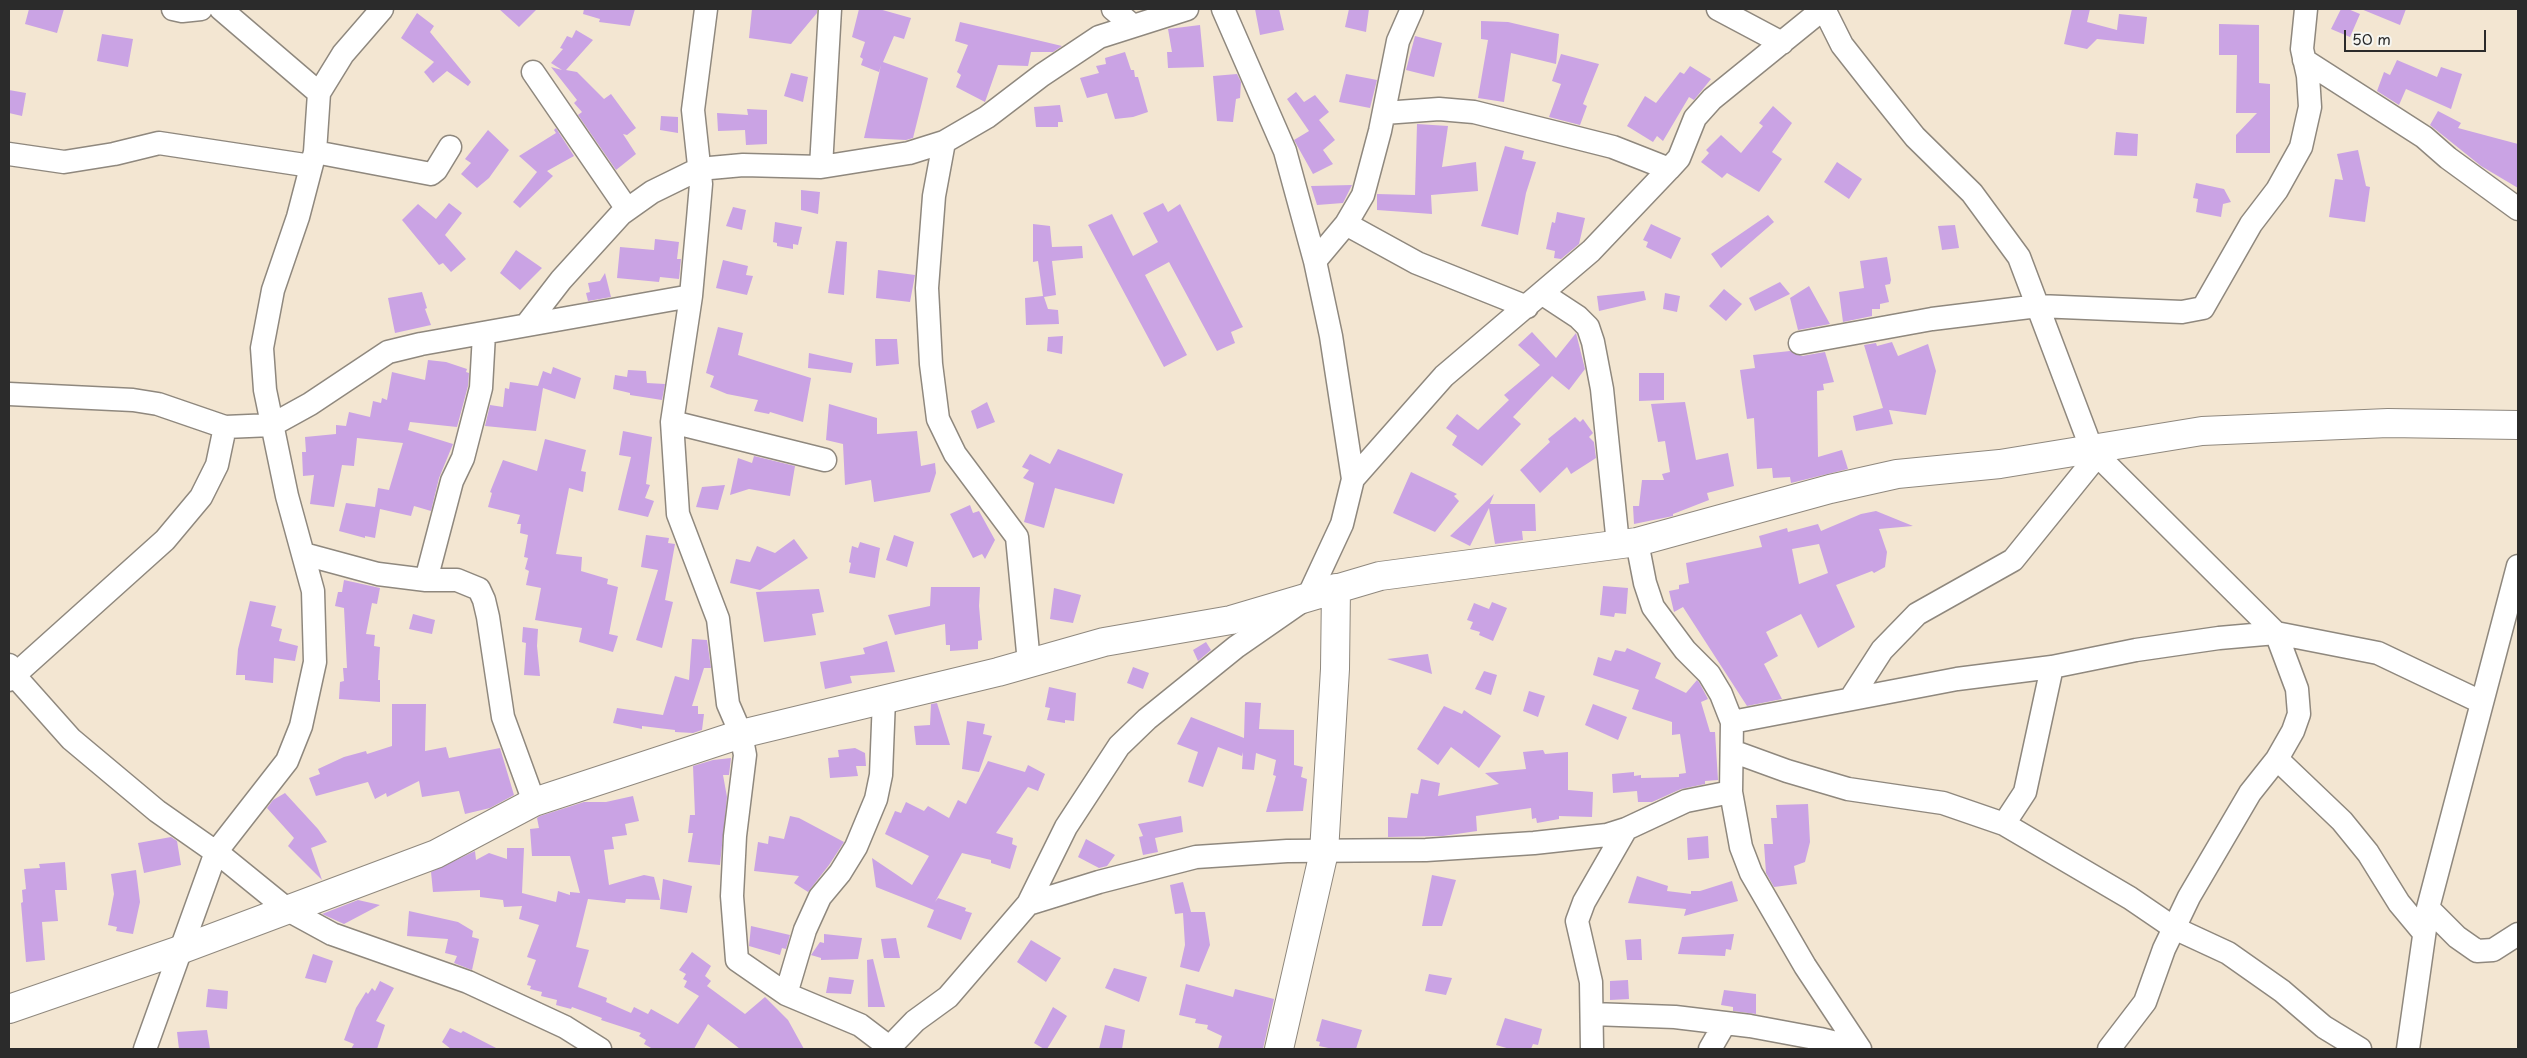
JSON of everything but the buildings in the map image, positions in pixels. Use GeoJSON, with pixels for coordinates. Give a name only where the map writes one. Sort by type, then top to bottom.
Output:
{"type":"FeatureCollection","features":[{"type":"Feature","properties":{"kind":"street"},"geometry":{"type":"LineString","coordinates":[[173,9],[182,11],[201,9]]}},
{"type":"Feature","properties":{"kind":"street"},"geometry":{"type":"LineString","coordinates":[[221,9],[320,93]]}},
{"type":"Feature","properties":{"kind":"street"},"geometry":{"type":"LineString","coordinates":[[146,1049],[216,852],[287,761],[301,726],[315,662],[313,592],[287,496],[264,390],[262,348],[273,290],[298,217],[313,159],[320,93],[343,54],[382,9]]}},
{"type":"Feature","properties":{"kind":"street"},"geometry":{"type":"LineString","coordinates":[[706,9],[693,110],[699,169],[699,211],[691,296],[672,422],[678,514],[718,619],[728,704],[741,734],[745,755],[735,836],[732,896],[737,960],[786,994],[860,1025],[888,1048],[914,1021],[948,997],[1028,904],[1066,827],[1119,746],[1147,719],[1236,647],[1308,597],[1342,524],[1353,479],[1332,336],[1316,261],[1285,151],[1223,9]]}},
{"type":"Feature","properties":{"kind":"street"},"geometry":{"type":"LineString","coordinates":[[821,168],[830,9]]}},
{"type":"Feature","properties":{"kind":"street"},"geometry":{"type":"LineString","coordinates":[[1113,9],[1132,25]]}},
{"type":"Feature","properties":{"kind":"street"},"geometry":{"type":"LineString","coordinates":[[527,324],[583,255],[627,210],[652,192],[699,169],[743,165],[821,168],[909,153],[944,142],[987,116],[1042,75],[1099,37],[1187,9]]}},
{"type":"Feature","properties":{"kind":"street"},"geometry":{"type":"LineString","coordinates":[[1316,261],[1346,224],[1363,194],[1384,113],[1398,41],[1412,9]]}},
{"type":"Feature","properties":{"kind":"street"},"geometry":{"type":"LineString","coordinates":[[1718,9],[1782,43]]}},
{"type":"Feature","properties":{"kind":"street"},"geometry":{"type":"LineString","coordinates":[[1353,479],[1444,376],[1591,251],[1669,169],[1679,158],[1695,118],[1712,100],[1824,9],[1842,45],[1869,80],[1915,137],[1972,193],[2019,257],[2094,453],[2138,494],[2276,633],[2297,689],[2299,714],[2293,731],[2277,759],[2250,793],[2189,896],[2174,928],[2145,1002],[2109,1049]]}},
{"type":"Feature","properties":{"kind":"street"},"geometry":{"type":"LineString","coordinates":[[1800,343],[1932,320],[2038,306],[2182,312],[2203,308],[2251,224],[2277,190],[2302,147],[2310,107],[2308,76],[2302,50],[2306,9]]}},
{"type":"Feature","properties":{"kind":"street"},"geometry":{"type":"LineString","coordinates":[[2304,60],[2424,137],[2448,158],[2518,209]]}},
{"type":"Feature","properties":{"kind":"street"},"geometry":{"type":"LineString","coordinates":[[533,72],[627,210]]}},
{"type":"Feature","properties":{"kind":"street"},"geometry":{"type":"LineString","coordinates":[[1384,113],[1439,109],[1474,112],[1613,147],[1669,169]]}},
{"type":"Feature","properties":{"kind":"street"},"geometry":{"type":"LineString","coordinates":[[944,142],[934,196],[927,288],[931,364],[938,418],[955,454],[1017,537],[1029,663]]}},
{"type":"Feature","properties":{"kind":"street"},"geometry":{"type":"LineString","coordinates":[[9,154],[64,162],[107,155],[159,143],[313,159],[431,174],[436,170],[450,147]]}},
{"type":"Feature","properties":{"kind":"street"},"geometry":{"type":"LineString","coordinates":[[1346,224],[1417,264],[1535,300],[1578,317],[1588,327],[1593,342],[1602,389],[1628,543],[1653,607],[1668,630],[1709,674],[1721,694],[1732,722],[1731,792],[1741,848],[1751,873],[1805,966],[1860,1049]]}},
{"type":"Feature","properties":{"kind":"street"},"geometry":{"type":"LineString","coordinates":[[9,394],[133,400],[158,404],[225,427],[272,425],[310,404],[388,352],[527,324],[691,296]]}},
{"type":"Feature","properties":{"kind":"street"},"geometry":{"type":"LineString","coordinates":[[426,580],[452,481],[463,458],[481,388],[484,334]]}},
{"type":"Feature","properties":{"kind":"street"},"geometry":{"type":"LineString","coordinates":[[672,422],[824,460]]}},
{"type":"Feature","properties":{"kind":"street"},"geometry":{"type":"LineString","coordinates":[[9,1009],[180,950],[436,854],[534,802],[741,734],[1029,663],[1104,642],[1231,620],[1380,576],[1628,543],[1830,488],[1897,474],[2094,453],[2202,431],[2388,423],[2518,424]]}},
{"type":"Feature","properties":{"kind":"street"},"geometry":{"type":"LineString","coordinates":[[225,427],[217,465],[195,504],[165,540],[11,673],[71,740],[157,811],[216,852],[288,910],[332,934],[468,982],[566,1027],[600,1049]]}},
{"type":"Feature","properties":{"kind":"street"},"geometry":{"type":"LineString","coordinates":[[1851,698],[1882,650],[1917,614],[2013,560],[2094,453]]}},
{"type":"Feature","properties":{"kind":"street"},"geometry":{"type":"LineString","coordinates":[[304,554],[378,574],[426,580],[457,580],[479,589],[488,617],[503,718],[534,802]]}},
{"type":"Feature","properties":{"kind":"street"},"geometry":{"type":"LineString","coordinates":[[2408,1049],[2428,908],[2518,566]]}},
{"type":"Feature","properties":{"kind":"street"},"geometry":{"type":"LineString","coordinates":[[1279,1049],[1324,852],[1335,669],[1336,588]]}},
{"type":"Feature","properties":{"kind":"street"},"geometry":{"type":"LineString","coordinates":[[1732,722],[1851,698],[1957,680],[2052,667],[2136,650],[2219,638],[2276,633],[2378,653],[2481,702]]}},
{"type":"Feature","properties":{"kind":"street"},"geometry":{"type":"LineString","coordinates":[[2004,824],[2025,792],[2052,667]]}},
{"type":"Feature","properties":{"kind":"street"},"geometry":{"type":"LineString","coordinates":[[786,994],[805,930],[820,897],[840,873],[856,847],[876,799],[882,760],[884,699]]}},
{"type":"Feature","properties":{"kind":"street"},"geometry":{"type":"LineString","coordinates":[[1732,752],[1848,789],[1943,803],[2004,824],[2130,898],[2174,928],[2228,953],[2282,991],[2324,1027],[2360,1049]]}},
{"type":"Feature","properties":{"kind":"street"},"geometry":{"type":"LineString","coordinates":[[2277,759],[2342,821],[2368,853],[2399,903],[2424,933]]}},
{"type":"Feature","properties":{"kind":"street"},"geometry":{"type":"LineString","coordinates":[[1028,904],[1099,882],[1196,857],[1287,851],[1426,850],[1534,843],[1607,835],[1626,829],[1686,801],[1731,792]]}},
{"type":"Feature","properties":{"kind":"street"},"geometry":{"type":"LineString","coordinates":[[1589,1048],[1592,1014],[1591,982],[1577,921],[1584,902],[1626,829]]}},
{"type":"Feature","properties":{"kind":"street"},"geometry":{"type":"LineString","coordinates":[[2428,908],[2457,936],[2477,951],[2493,950],[2518,934]]}},
{"type":"Feature","properties":{"kind":"street"},"geometry":{"type":"LineString","coordinates":[[1592,1014],[1675,1017],[1724,1023],[1820,1039],[1860,1049]]}},
{"type":"Feature","properties":{"kind":"street"},"geometry":{"type":"LineString","coordinates":[[1710,1049],[1724,1023]]}}]}
